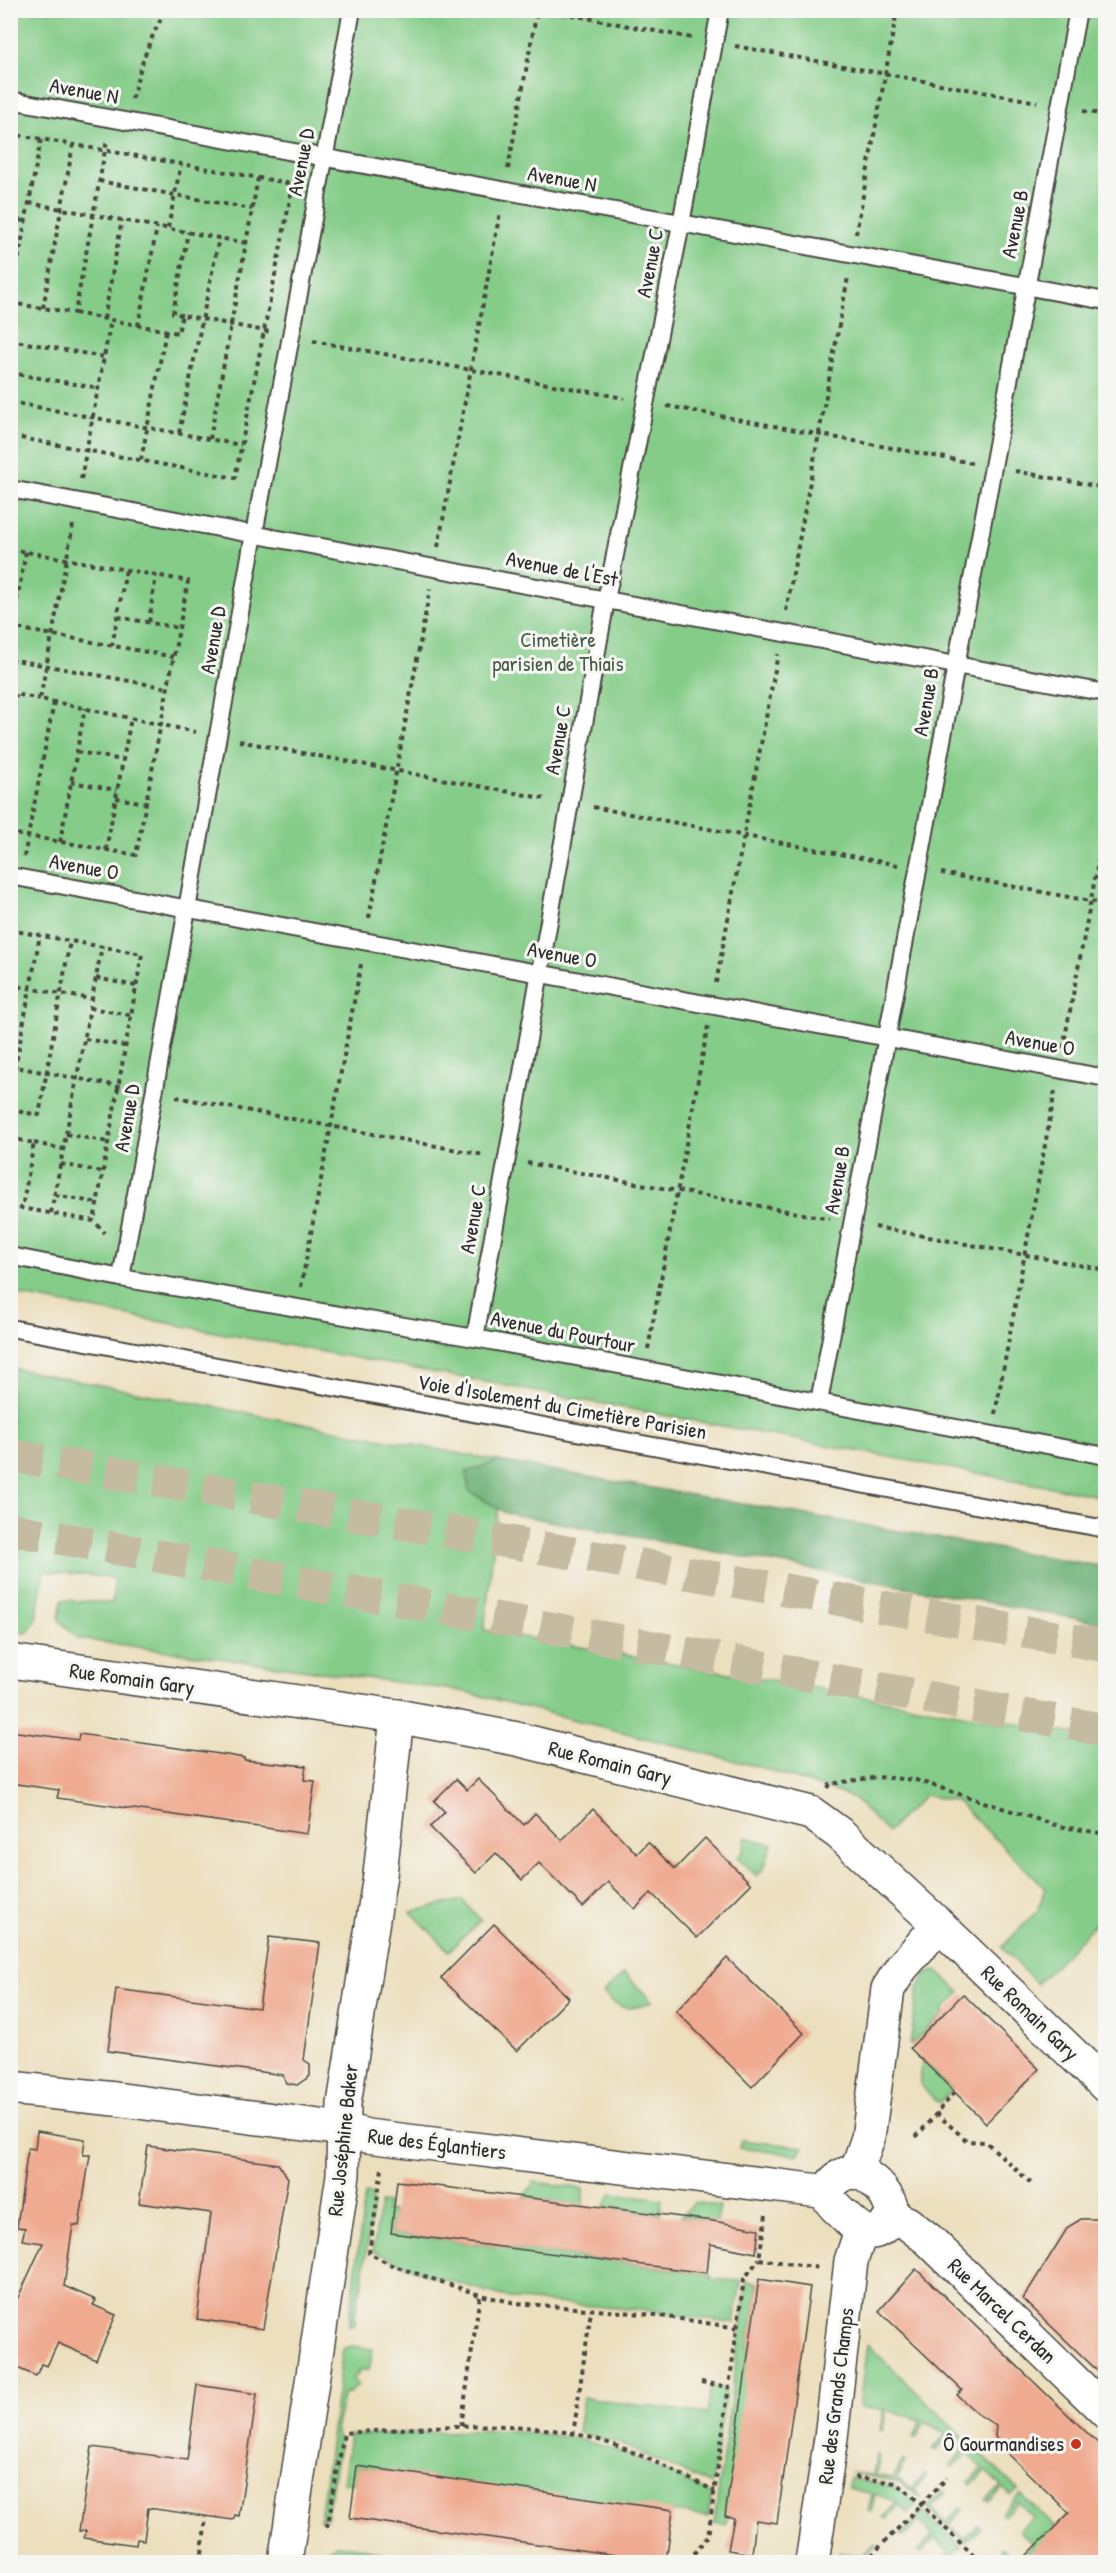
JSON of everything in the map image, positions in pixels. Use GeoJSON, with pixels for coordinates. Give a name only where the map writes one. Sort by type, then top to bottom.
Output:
{"type":"FeatureCollection","features":[{"type":"Feature","properties":{"kind":"street","name":"Rue Romain Gary"},"geometry":{"type":"LineString","coordinates":[[10,1661],[396,1716],[517,1739],[811,1813],[833,1828],[939,1925],[1106,2086]]}},
{"type":"Feature","properties":{"kind":"street","name":"Rue Joséphine Baker"},"geometry":{"type":"LineString","coordinates":[[285,2562],[343,2175],[342,2129],[380,1875],[396,1716]]}},
{"type":"Feature","properties":{"kind":"street"},"geometry":{"type":"LineString","coordinates":[[856,2172],[868,2138],[888,1989],[902,1966],[939,1925]]}},
{"type":"Feature","properties":{"kind":"street","name":"Rue des Églantiers"},"geometry":{"type":"LineString","coordinates":[[10,2088],[115,2099],[342,2129],[368,2136],[828,2192]]}},
{"type":"Feature","properties":{"kind":"street"},"geometry":{"type":"LineString","coordinates":[[856,2172],[869,2180],[891,2203],[892,2217],[886,2226],[874,2232],[861,2231],[831,2202],[828,2192],[843,2173],[856,2172]]}},
{"type":"Feature","properties":{"kind":"street","name":"Rue Marcel Cerdan"},"geometry":{"type":"LineString","coordinates":[[892,2217],[908,2223],[929,2240],[1106,2412]]}},
{"type":"Feature","properties":{"kind":"street","name":"Rue des Grands Champs"},"geometry":{"type":"LineString","coordinates":[[812,2562],[827,2473],[851,2261],[861,2231]]}},
{"type":"Feature","properties":{"kind":"lane","name":"Avenue D"},"geometry":{"type":"LineString","coordinates":[[121,1278],[189,909],[254,534],[352,10]]}},
{"type":"Feature","properties":{"kind":"lane","name":"Avenue C"},"geometry":{"type":"LineString","coordinates":[[475,1338],[606,600],[681,224],[720,10]]}},
{"type":"Feature","properties":{"kind":"lane","name":"Avenue B"},"geometry":{"type":"LineString","coordinates":[[819,1402],[1078,10]]}},
{"type":"Feature","properties":{"kind":"lane","name":"Avenue N"},"geometry":{"type":"LineString","coordinates":[[10,100],[1106,302]]}},
{"type":"Feature","properties":{"kind":"lane","name":"Avenue de l'Est"},"geometry":{"type":"LineString","coordinates":[[10,489],[1106,693]]}},
{"type":"Feature","properties":{"kind":"lane","name":"Avenue O"},"geometry":{"type":"LineString","coordinates":[[15,877],[1106,1078]]}},
{"type":"Feature","properties":{"kind":"lane","name":"Avenue du Pourtour"},"geometry":{"type":"LineString","coordinates":[[10,1256],[121,1278],[475,1338],[992,1432],[1106,1456]]}},
{"type":"Feature","properties":{"kind":"lane","name":"Voie d'Isolement du Cimetière Parisien"},"geometry":{"type":"LineString","coordinates":[[10,1328],[1106,1529]]}},
{"type":"Feature","properties":{"kind":"path"},"geometry":{"type":"LineString","coordinates":[[75,314],[105,150],[153,32],[166,10]]}},
{"type":"Feature","properties":{"kind":"path"},"geometry":{"type":"LineString","coordinates":[[298,1308],[537,10]]}},
{"type":"Feature","properties":{"kind":"path"},"geometry":{"type":"LineString","coordinates":[[545,10],[1106,115]]}},
{"type":"Feature","properties":{"kind":"path"},"geometry":{"type":"LineString","coordinates":[[644,1370],[897,10]]}},
{"type":"Feature","properties":{"kind":"path"},"geometry":{"type":"LineString","coordinates":[[10,135],[293,184],[235,478],[10,436]]}},
{"type":"Feature","properties":{"kind":"path"},"geometry":{"type":"LineString","coordinates":[[41,139],[10,303],[178,333],[182,315]]}},
{"type":"Feature","properties":{"kind":"path"},"geometry":{"type":"LineString","coordinates":[[43,308],[73,145]]}},
{"type":"Feature","properties":{"kind":"path"},"geometry":{"type":"LineString","coordinates":[[168,228],[181,164]]}},
{"type":"Feature","properties":{"kind":"path"},"geometry":{"type":"LineString","coordinates":[[210,439],[258,178]]}},
{"type":"Feature","properties":{"kind":"path"},"geometry":{"type":"LineString","coordinates":[[99,181],[252,209]]}},
{"type":"Feature","properties":{"kind":"path"},"geometry":{"type":"LineString","coordinates":[[29,203],[246,243]]}},
{"type":"Feature","properties":{"kind":"path"},"geometry":{"type":"LineString","coordinates":[[10,219],[26,221]]}},
{"type":"Feature","properties":{"kind":"path"},"geometry":{"type":"LineString","coordinates":[[104,319],[123,220]]}},
{"type":"Feature","properties":{"kind":"path"},"geometry":{"type":"LineString","coordinates":[[138,326],[157,227]]}},
{"type":"Feature","properties":{"kind":"path"},"geometry":{"type":"LineString","coordinates":[[188,232],[173,313],[291,337],[1106,488]]}},
{"type":"Feature","properties":{"kind":"path"},"geometry":{"type":"LineString","coordinates":[[179,433],[219,238]]}},
{"type":"Feature","properties":{"kind":"path"},"geometry":{"type":"LineString","coordinates":[[40,699],[111,320]]}},
{"type":"Feature","properties":{"kind":"path"},"geometry":{"type":"LineString","coordinates":[[141,460],[166,331]]}},
{"type":"Feature","properties":{"kind":"path"},"geometry":{"type":"LineString","coordinates":[[10,340],[104,357]]}},
{"type":"Feature","properties":{"kind":"path"},"geometry":{"type":"LineString","coordinates":[[10,373],[98,388]]}},
{"type":"Feature","properties":{"kind":"path"},"geometry":{"type":"LineString","coordinates":[[10,402],[242,445]]}},
{"type":"Feature","properties":{"kind":"path"},"geometry":{"type":"LineString","coordinates":[[10,549],[188,581],[136,855],[10,833]]}},
{"type":"Feature","properties":{"kind":"path"},"geometry":{"type":"LineString","coordinates":[[26,551],[11,627],[174,657]]}},
{"type":"Feature","properties":{"kind":"path"},"geometry":{"type":"LineString","coordinates":[[112,646],[126,570]]}},
{"type":"Feature","properties":{"kind":"path"},"geometry":{"type":"LineString","coordinates":[[149,622],[156,575]]}},
{"type":"Feature","properties":{"kind":"path"},"geometry":{"type":"LineString","coordinates":[[10,596],[18,597]]}},
{"type":"Feature","properties":{"kind":"path"},"geometry":{"type":"LineString","coordinates":[[117,617],[179,627]]}},
{"type":"Feature","properties":{"kind":"path"},"geometry":{"type":"LineString","coordinates":[[10,658],[168,688]]}},
{"type":"Feature","properties":{"kind":"path"},"geometry":{"type":"LineString","coordinates":[[10,693],[219,737],[1106,904]]}},
{"type":"Feature","properties":{"kind":"path"},"geometry":{"type":"LineString","coordinates":[[10,725],[16,694]]}},
{"type":"Feature","properties":{"kind":"path"},"geometry":{"type":"LineString","coordinates":[[10,1206],[94,1221],[142,954],[11,930],[15,877],[28,836],[54,702]]}},
{"type":"Feature","properties":{"kind":"path"},"geometry":{"type":"LineString","coordinates":[[60,842],[85,708]]}},
{"type":"Feature","properties":{"kind":"path"},"geometry":{"type":"LineString","coordinates":[[106,850],[131,718]]}},
{"type":"Feature","properties":{"kind":"path"},"geometry":{"type":"LineString","coordinates":[[77,752],[123,760]]}},
{"type":"Feature","properties":{"kind":"path"},"geometry":{"type":"LineString","coordinates":[[71,782],[117,790]]}},
{"type":"Feature","properties":{"kind":"path"},"geometry":{"type":"LineString","coordinates":[[116,798],[146,803]]}},
{"type":"Feature","properties":{"kind":"path"},"geometry":{"type":"LineString","coordinates":[[992,1432],[1106,820]]}},
{"type":"Feature","properties":{"kind":"path"},"geometry":{"type":"LineString","coordinates":[[10,1095],[13,1066],[31,988],[40,935]]}},
{"type":"Feature","properties":{"kind":"path"},"geometry":{"type":"LineString","coordinates":[[10,1110],[39,1115],[70,941]]}},
{"type":"Feature","properties":{"kind":"path"},"geometry":{"type":"LineString","coordinates":[[51,1213],[102,946]]}},
{"type":"Feature","properties":{"kind":"path"},"geometry":{"type":"LineString","coordinates":[[96,978],[136,986]]}},
{"type":"Feature","properties":{"kind":"path"},"geometry":{"type":"LineString","coordinates":[[10,985],[92,999]]}},
{"type":"Feature","properties":{"kind":"path"},"geometry":{"type":"LineString","coordinates":[[90,1008],[130,1016]]}},
{"type":"Feature","properties":{"kind":"path"},"geometry":{"type":"LineString","coordinates":[[84,1039],[125,1046]]}},
{"type":"Feature","properties":{"kind":"path"},"geometry":{"type":"LineString","coordinates":[[13,1066],[1106,1270]]}},
{"type":"Feature","properties":{"kind":"path"},"geometry":{"type":"LineString","coordinates":[[66,1134],[108,1142]]}},
{"type":"Feature","properties":{"kind":"path"},"geometry":{"type":"LineString","coordinates":[[10,1138],[63,1149]]}},
{"type":"Feature","properties":{"kind":"path"},"geometry":{"type":"LineString","coordinates":[[22,1208],[34,1143]]}},
{"type":"Feature","properties":{"kind":"path"},"geometry":{"type":"LineString","coordinates":[[61,1164],[102,1172]]}},
{"type":"Feature","properties":{"kind":"path"},"geometry":{"type":"LineString","coordinates":[[55,1195],[97,1203]]}},
{"type":"Feature","properties":{"kind":"path"},"geometry":{"type":"LineString","coordinates":[[811,1813],[830,1784],[877,1777],[916,1780],[1058,1826],[1106,1834]]}},
{"type":"Feature","properties":{"kind":"path"},"geometry":{"type":"LineString","coordinates":[[916,2137],[955,2092]]}},
{"type":"Feature","properties":{"kind":"path"},"geometry":{"type":"LineString","coordinates":[[936,2114],[967,2141],[987,2142],[1033,2185]]}},
{"type":"Feature","properties":{"kind":"path"},"geometry":{"type":"LineString","coordinates":[[383,2162],[369,2253],[391,2265],[480,2295],[516,2303],[655,2315],[738,2328]]}},
{"type":"Feature","properties":{"kind":"path"},"geometry":{"type":"LineString","coordinates":[[690,2562],[691,2557],[708,2536],[744,2280],[759,2259],[767,2210]]}},
{"type":"Feature","properties":{"kind":"path"},"geometry":{"type":"LineString","coordinates":[[759,2259],[822,2268]]}},
{"type":"Feature","properties":{"kind":"path"},"geometry":{"type":"LineString","coordinates":[[461,2427],[480,2295]]}},
{"type":"Feature","properties":{"kind":"path"},"geometry":{"type":"LineString","coordinates":[[573,2435],[591,2311]]}},
{"type":"Feature","properties":{"kind":"path"},"geometry":{"type":"LineString","coordinates":[[701,2382],[729,2387]]}},
{"type":"Feature","properties":{"kind":"path"},"geometry":{"type":"LineString","coordinates":[[326,2527],[344,2433],[461,2427],[519,2427],[573,2435],[622,2449],[716,2491]]}},
{"type":"Feature","properties":{"kind":"path"},"geometry":{"type":"LineString","coordinates":[[849,2476],[895,2483],[922,2505],[977,2559]]}},
{"type":"Feature","properties":{"kind":"path"},"geometry":{"type":"LineString","coordinates":[[865,2562],[947,2478]]}},
{"type":"Feature","properties":{"kind":"path"},"geometry":{"type":"LineString","coordinates":[[185,2562],[185,2560],[201,2562],[206,2516]]}},
{"type":"Feature","properties":{"kind":"green space","name":"Cimetière parisien de Thiais"},"geometry":{"type":"Polygon","coordinates":[[[10,11],[1105,11],[1105,1497],[11,1294],[10,11]]]}},
{"type":"Feature","properties":{"kind":"green space"},"geometry":{"type":"Polygon","coordinates":[[[11,1368],[498,1461],[466,1472],[470,1491],[498,1508],[484,1630],[1105,1739],[1105,1922],[1098,1921],[1037,1984],[1002,1947],[1038,1910],[1045,1888],[958,1802],[925,1795],[887,1832],[852,1797],[763,1768],[462,1691],[79,1639],[59,1620],[62,1600],[112,1603],[115,1578],[44,1571],[36,1619],[27,1633],[11,1631],[11,1368]]]}},
{"type":"Feature","properties":{"kind":"green space"},"geometry":{"type":"Polygon","coordinates":[[[498,1461],[1105,1567],[1105,1624],[506,1513],[469,1491],[466,1472],[498,1461]]]}},
{"type":"Feature","properties":{"kind":"green space"},"geometry":{"type":"Polygon","coordinates":[[[746,1837],[772,1844],[764,1868],[757,1876],[737,1858],[743,1852],[746,1837]]]}},
{"type":"Feature","properties":{"kind":"green space"},"geometry":{"type":"Polygon","coordinates":[[[462,1900],[481,1920],[449,1951],[411,1912],[462,1900]]]}},
{"type":"Feature","properties":{"kind":"green space"},"geometry":{"type":"Polygon","coordinates":[[[937,1971],[960,1992],[942,2011],[944,2013],[910,2045],[918,1989],[926,1974],[937,1971]]]}},
{"type":"Feature","properties":{"kind":"green space"},"geometry":{"type":"Polygon","coordinates":[[[624,1973],[652,2001],[638,2007],[626,2008],[614,2003],[603,1993],[624,1973]]]}},
{"type":"Feature","properties":{"kind":"green space"},"geometry":{"type":"Polygon","coordinates":[[[923,2061],[952,2090],[939,2103],[928,2094],[920,2080],[923,2061]]]}},
{"type":"Feature","properties":{"kind":"green space"},"geometry":{"type":"Polygon","coordinates":[[[741,2140],[804,2147],[797,2155],[739,2148],[741,2140]]]}},
{"type":"Feature","properties":{"kind":"green space"},"geometry":{"type":"Polygon","coordinates":[[[534,2182],[583,2189],[583,2205],[524,2197],[534,2182]]]}},
{"type":"Feature","properties":{"kind":"green space"},"geometry":{"type":"Polygon","coordinates":[[[612,2193],[662,2199],[660,2214],[604,2207],[612,2193]]]}},
{"type":"Feature","properties":{"kind":"green space"},"geometry":{"type":"Polygon","coordinates":[[[365,2194],[373,2195],[373,2202],[362,2285],[354,2316],[356,2320],[354,2324],[349,2325],[365,2194]]]}},
{"type":"Feature","properties":{"kind":"green space"},"geometry":{"type":"Polygon","coordinates":[[[694,2202],[720,2206],[717,2221],[681,2217],[694,2202]]]}},
{"type":"Feature","properties":{"kind":"green space"},"geometry":{"type":"Polygon","coordinates":[[[380,2203],[387,2204],[386,2211],[394,2212],[391,2233],[711,2274],[711,2279],[741,2281],[734,2324],[655,2311],[517,2300],[426,2274],[373,2251],[380,2203]]]}},
{"type":"Feature","properties":{"kind":"green space"},"geometry":{"type":"Polygon","coordinates":[[[747,2281],[758,2283],[726,2525],[714,2523],[747,2281]]]}},
{"type":"Feature","properties":{"kind":"green space"},"geometry":{"type":"Polygon","coordinates":[[[867,2344],[1018,2490],[1011,2496],[1003,2488],[989,2502],[986,2500],[1001,2486],[985,2471],[971,2485],[969,2482],[983,2468],[967,2454],[953,2467],[950,2465],[964,2450],[949,2437],[936,2450],[933,2448],[947,2434],[925,2422],[916,2439],[913,2438],[922,2420],[886,2410],[883,2430],[880,2430],[884,2410],[859,2407],[867,2344]]]}},
{"type":"Feature","properties":{"kind":"green space"},"geometry":{"type":"Polygon","coordinates":[[[352,2346],[373,2349],[369,2370],[359,2370],[359,2374],[352,2378],[358,2386],[349,2393],[344,2393],[336,2425],[339,2446],[326,2519],[320,2520],[343,2348],[352,2346]]]}},
{"type":"Feature","properties":{"kind":"green space"},"geometry":{"type":"Polygon","coordinates":[[[711,2386],[726,2389],[712,2485],[618,2443],[578,2433],[583,2398],[707,2414],[711,2386]]]}},
{"type":"Feature","properties":{"kind":"green space"},"geometry":{"type":"Polygon","coordinates":[[[503,2430],[546,2434],[588,2442],[640,2460],[712,2494],[708,2517],[357,2466],[355,2483],[343,2483],[350,2435],[503,2430]]]}},
{"type":"Feature","properties":{"kind":"green space"},"geometry":{"type":"Polygon","coordinates":[[[876,2455],[879,2456],[876,2475],[893,2478],[903,2461],[906,2462],[897,2478],[911,2488],[925,2474],[927,2476],[914,2490],[922,2499],[900,2482],[850,2473],[873,2475],[876,2455]]]}},
{"type":"Feature","properties":{"kind":"green space"},"geometry":{"type":"Polygon","coordinates":[[[849,2478],[897,2487],[916,2504],[908,2513],[899,2505],[886,2519],[883,2517],[897,2502],[875,2494],[871,2513],[868,2512],[872,2494],[848,2488],[849,2478]]]}},
{"type":"Feature","properties":{"kind":"green space"},"geometry":{"type":"Polygon","coordinates":[[[943,2491],[945,2493],[931,2508],[946,2523],[960,2508],[963,2511],[949,2525],[964,2539],[978,2525],[981,2528],[965,2543],[927,2507],[943,2491]]]}},
{"type":"Feature","properties":{"kind":"green space"},"geometry":{"type":"Polygon","coordinates":[[[1021,2494],[1059,2531],[1020,2562],[1012,2562],[1000,2551],[1002,2548],[1016,2561],[1033,2544],[1019,2531],[1033,2517],[1018,2502],[1004,2516],[1001,2513],[1021,2494]]]}},
{"type":"Feature","properties":{"kind":"green space"},"geometry":{"type":"Polygon","coordinates":[[[923,2511],[961,2547],[947,2562],[942,2562],[950,2553],[936,2539],[921,2553],[919,2551],[933,2536],[918,2522],[904,2536],[901,2534],[923,2511]]]}},
{"type":"Feature","properties":{"kind":"green space"},"geometry":{"type":"Polygon","coordinates":[[[875,2543],[877,2545],[860,2562],[839,2562],[840,2552],[861,2556],[875,2543]]]}},
{"type":"Feature","properties":{"kind":"green space"},"geometry":{"type":"Polygon","coordinates":[[[337,2545],[381,2552],[386,2556],[388,2562],[326,2562],[329,2548],[337,2545]]]}},
{"type":"Feature","properties":{"kind":"building"},"geometry":{"type":"Polygon","coordinates":[[[10,1731],[78,1740],[79,1734],[227,1755],[244,1758],[244,1760],[306,1766],[304,1780],[315,1781],[307,1834],[57,1798],[59,1790],[10,1783],[10,1731]]]}},
{"type":"Feature","properties":{"kind":"building"},"geometry":{"type":"Polygon","coordinates":[[[456,1779],[467,1790],[478,1779],[524,1825],[535,1813],[562,1840],[593,1809],[637,1854],[648,1842],[675,1869],[705,1838],[751,1884],[697,1938],[651,1893],[635,1909],[608,1882],[583,1907],[539,1863],[522,1880],[496,1853],[476,1873],[430,1827],[445,1812],[434,1801],[456,1779]]]}},
{"type":"Feature","properties":{"kind":"building"},"geometry":{"type":"Polygon","coordinates":[[[494,1924],[569,1998],[517,2051],[441,1978],[494,1924]]]}},
{"type":"Feature","properties":{"kind":"building"},"geometry":{"type":"Polygon","coordinates":[[[269,1937],[320,1943],[304,2060],[310,2064],[310,2076],[297,2085],[286,2083],[283,2075],[108,2051],[116,1989],[259,2008],[269,1937]]]}},
{"type":"Feature","properties":{"kind":"building"},"geometry":{"type":"Polygon","coordinates":[[[727,1958],[804,2033],[752,2087],[676,2011],[727,1958]]]}},
{"type":"Feature","properties":{"kind":"building"},"geometry":{"type":"Polygon","coordinates":[[[963,1994],[1039,2069],[986,2123],[910,2048],[963,1994]]]}},
{"type":"Feature","properties":{"kind":"building"},"geometry":{"type":"Polygon","coordinates":[[[37,2131],[85,2139],[83,2155],[90,2155],[79,2226],[73,2225],[64,2286],[96,2300],[93,2305],[116,2315],[96,2360],[58,2343],[47,2366],[41,2364],[36,2376],[10,2365],[10,2315],[43,2243],[22,2240],[25,2228],[17,2227],[28,2148],[35,2149],[37,2131]]]}},
{"type":"Feature","properties":{"kind":"building"},"geometry":{"type":"Polygon","coordinates":[[[148,2146],[278,2164],[288,2178],[263,2329],[197,2319],[211,2213],[139,2203],[148,2146]]]}},
{"type":"Feature","properties":{"kind":"building"},"geometry":{"type":"Polygon","coordinates":[[[397,2181],[713,2221],[759,2229],[756,2253],[710,2244],[707,2273],[391,2233],[397,2181]]]}},
{"type":"Feature","properties":{"kind":"building"},"geometry":{"type":"Polygon","coordinates":[[[1081,2219],[1106,2219],[1106,2379],[1023,2299],[1068,2227],[1081,2219]]]}},
{"type":"Feature","properties":{"kind":"building"},"geometry":{"type":"Polygon","coordinates":[[[916,2269],[1106,2451],[1106,2562],[1020,2562],[1069,2513],[999,2445],[995,2436],[996,2426],[978,2414],[957,2395],[962,2390],[879,2311],[916,2269]]]}},
{"type":"Feature","properties":{"kind":"building"},"geometry":{"type":"Polygon","coordinates":[[[759,2279],[810,2287],[777,2523],[756,2520],[752,2554],[728,2550],[734,2518],[725,2516],[759,2279]]]}},
{"type":"Feature","properties":{"kind":"building"},"geometry":{"type":"Polygon","coordinates":[[[197,2385],[257,2394],[239,2516],[235,2515],[233,2520],[148,2508],[144,2540],[137,2539],[136,2545],[84,2538],[86,2531],[79,2531],[92,2447],[187,2460],[197,2385]]]}},
{"type":"Feature","properties":{"kind":"building"},"geometry":{"type":"Polygon","coordinates":[[[357,2466],[673,2510],[666,2562],[350,2518],[357,2466]]]}},
{"type":"Feature","properties":{"kind":"tunnel"},"geometry":{"type":"LineString","coordinates":[[10,1455],[1106,1646]]}},
{"type":"Feature","properties":{"kind":"tunnel"},"geometry":{"type":"LineString","coordinates":[[10,1529],[1106,1730]]}},
{"type":"Feature","properties":{"kind":"place","name":"Ô Gourmandises"},"geometry":{"type":"Point","coordinates":[1076,2444]}}]}
